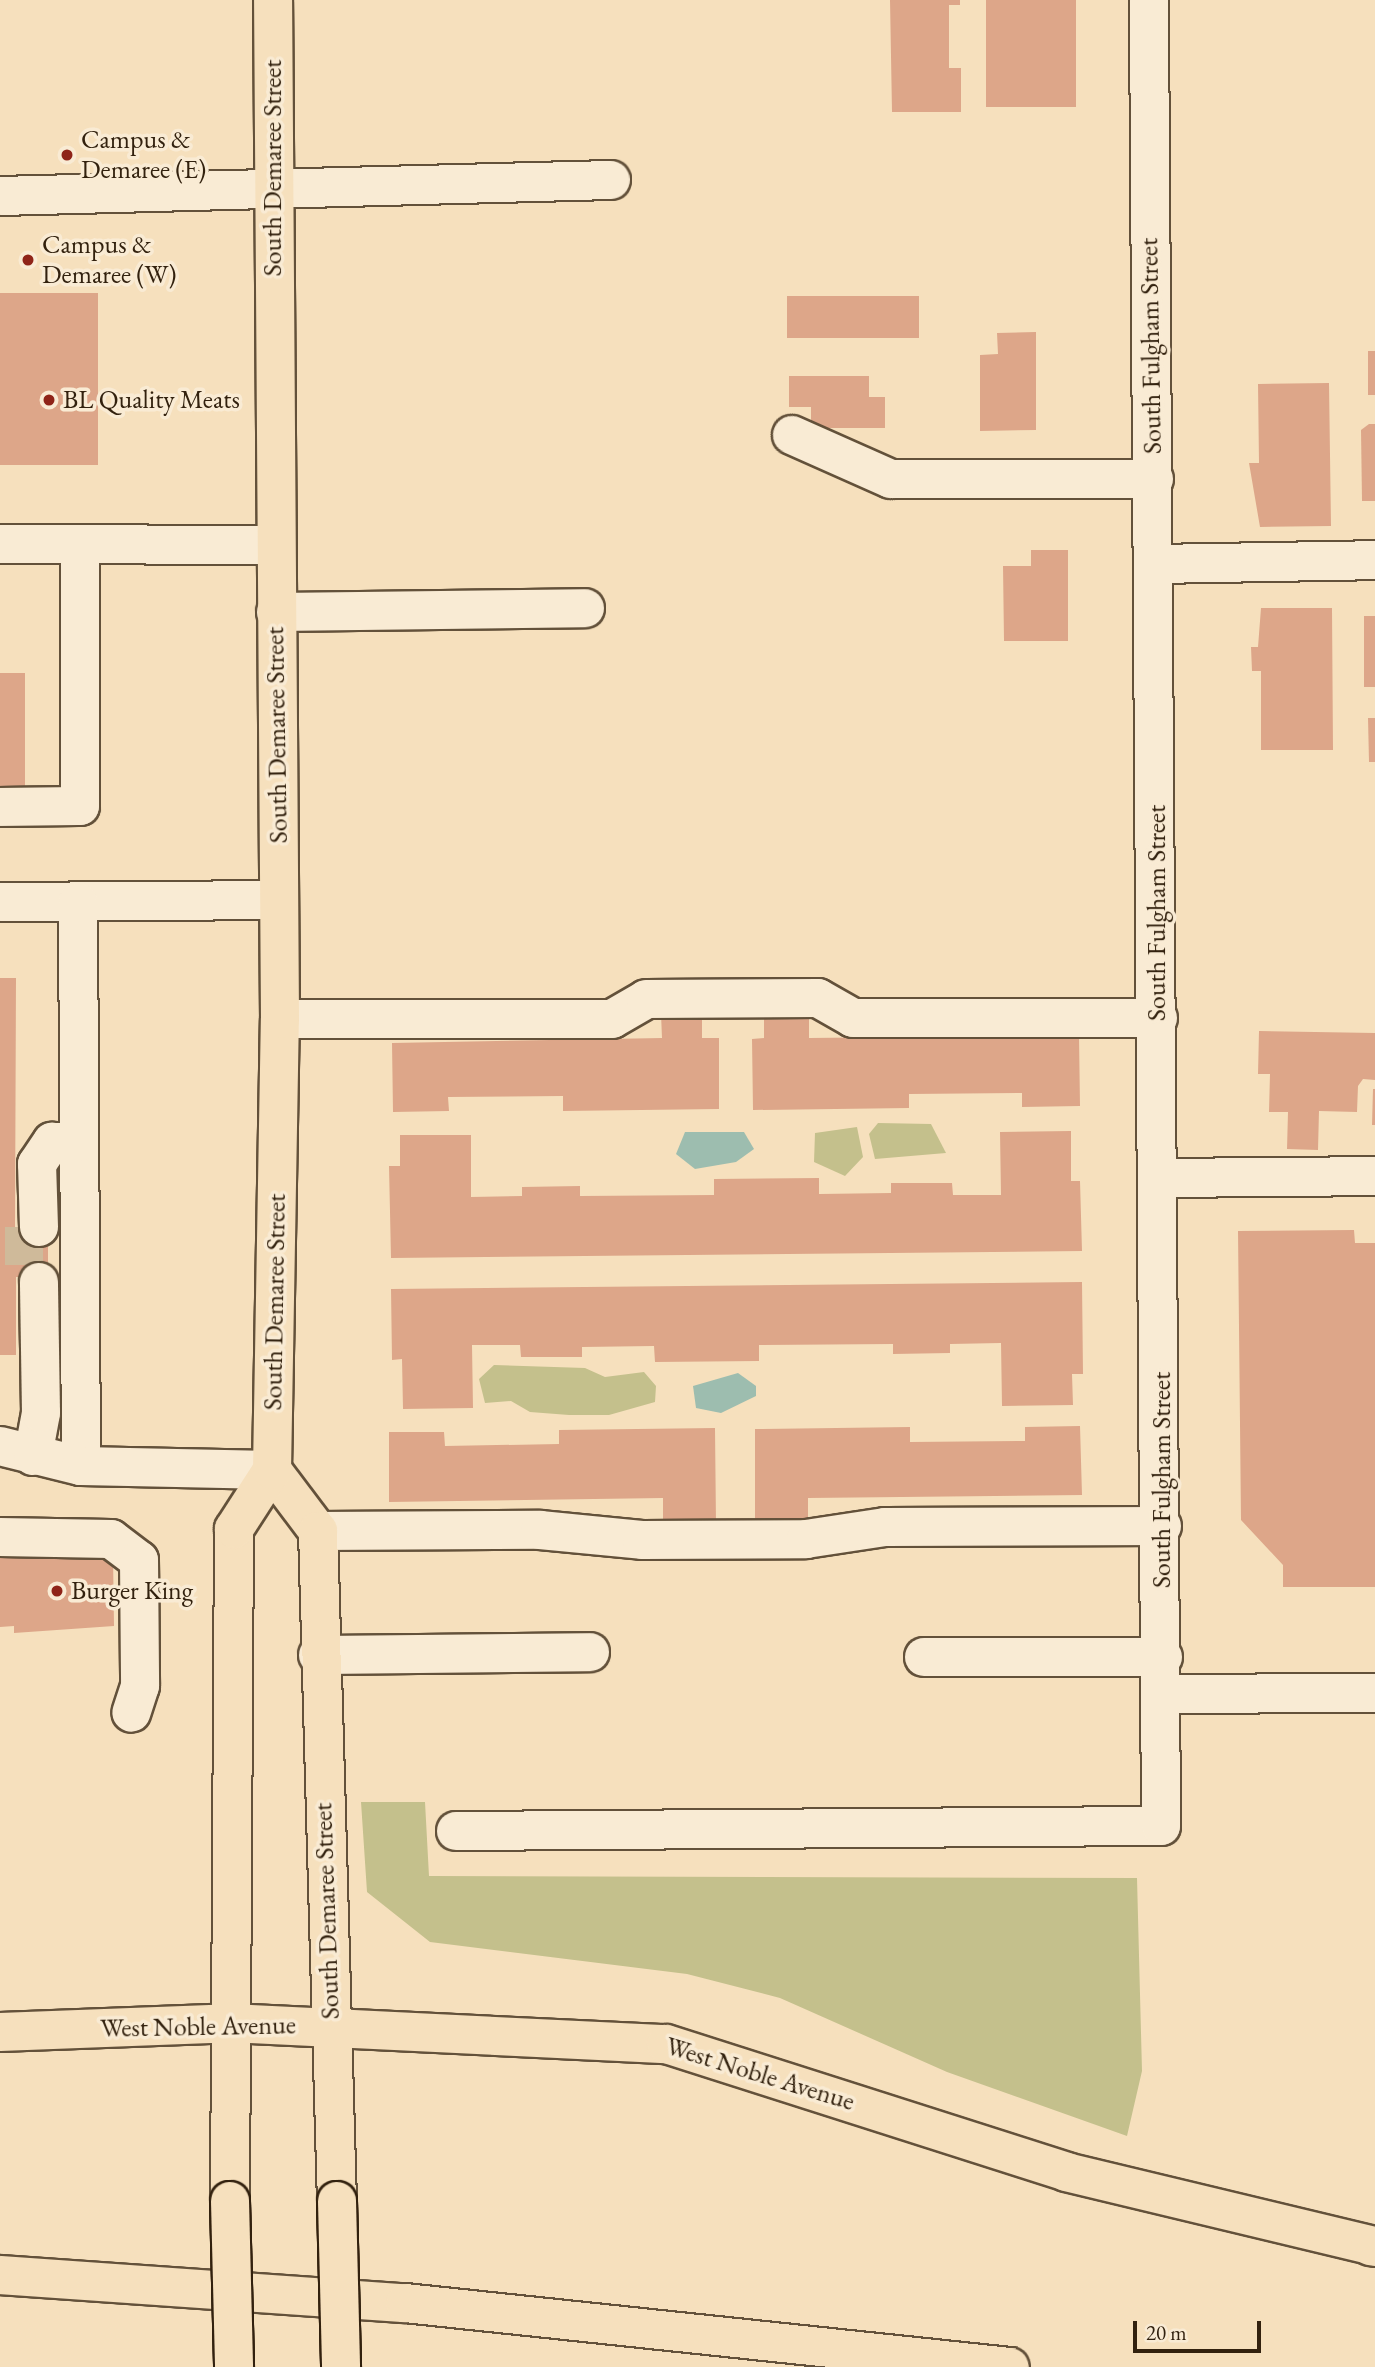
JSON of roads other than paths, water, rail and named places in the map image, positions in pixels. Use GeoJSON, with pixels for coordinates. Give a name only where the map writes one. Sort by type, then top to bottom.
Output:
{"type":"FeatureCollection","features":[{"type":"Feature","properties":{"kind":"main road","name":"South Demaree Street"},"geometry":{"type":"LineString","coordinates":[[272,1470],[280,1019],[273,0]]}},
{"type":"Feature","properties":{"kind":"main road"},"geometry":{"type":"LineString","coordinates":[[233,2367],[230,2023],[234,1529],[272,1470],[318,1531]]}},
{"type":"Feature","properties":{"kind":"main road","name":"South Demaree Street"},"geometry":{"type":"LineString","coordinates":[[318,1531],[318,1655],[341,2367]]}},
{"type":"Feature","properties":{"kind":"main road","name":"West Noble Avenue"},"geometry":{"type":"LineString","coordinates":[[0,2032],[230,2023],[666,2044],[1066,2172],[1373,2247]]}},
{"type":"Feature","properties":{"kind":"main road"},"geometry":{"type":"LineString","coordinates":[[0,2275],[405,2303],[1010,2367]]}},
{"type":"Feature","properties":{"kind":"street","name":"South Fulgham Street"},"geometry":{"type":"LineString","coordinates":[[456,1831],[1161,1826],[1163,1657],[1149,0]]}},
{"type":"Feature","properties":{"kind":"street"},"geometry":{"type":"LineString","coordinates":[[0,196],[611,180]]}},
{"type":"Feature","properties":{"kind":"street"},"geometry":{"type":"LineString","coordinates":[[792,435],[891,479],[1154,480]]}},
{"type":"Feature","properties":{"kind":"street"},"geometry":{"type":"LineString","coordinates":[[0,544],[276,545]]}},
{"type":"Feature","properties":{"kind":"street"},"geometry":{"type":"LineString","coordinates":[[0,807],[80,806],[80,545]]}},
{"type":"Feature","properties":{"kind":"street"},"geometry":{"type":"LineString","coordinates":[[1155,564],[1375,560]]}},
{"type":"Feature","properties":{"kind":"street"},"geometry":{"type":"LineString","coordinates":[[276,612],[585,608]]}},
{"type":"Feature","properties":{"kind":"street"},"geometry":{"type":"LineString","coordinates":[[0,902],[279,900]]}},
{"type":"Feature","properties":{"kind":"street"},"geometry":{"type":"LineString","coordinates":[[78,902],[66,1142],[82,1466]]}},
{"type":"Feature","properties":{"kind":"street"},"geometry":{"type":"LineString","coordinates":[[280,1019],[612,1019],[646,999],[805,998],[818,998],[853,1018],[1158,1018]]}},
{"type":"Feature","properties":{"kind":"street"},"geometry":{"type":"LineString","coordinates":[[31,1227],[37,1164],[66,1142]]}},
{"type":"Feature","properties":{"kind":"street"},"geometry":{"type":"LineString","coordinates":[[1159,1178],[1375,1176]]}},
{"type":"Feature","properties":{"kind":"street"},"geometry":{"type":"LineString","coordinates":[[32,1283],[41,1413],[16,1451],[82,1466],[272,1470]]}},
{"type":"Feature","properties":{"kind":"street"},"geometry":{"type":"LineString","coordinates":[[318,1531],[540,1530],[642,1540],[806,1539],[885,1527],[1162,1526]]}},
{"type":"Feature","properties":{"kind":"street"},"geometry":{"type":"LineString","coordinates":[[0,1537],[111,1539],[139,1560],[140,1686],[131,1713]]}},
{"type":"Feature","properties":{"kind":"street"},"geometry":{"type":"LineString","coordinates":[[318,1655],[590,1652]]}},
{"type":"Feature","properties":{"kind":"street"},"geometry":{"type":"LineString","coordinates":[[924,1657],[1163,1657]]}},
{"type":"Feature","properties":{"kind":"street"},"geometry":{"type":"LineString","coordinates":[[1163,1694],[1375,1693]]}},
{"type":"Feature","properties":{"kind":"tunnel"},"geometry":{"type":"LineString","coordinates":[[24,1227],[24,1283]]}},
{"type":"Feature","properties":{"kind":"place","name":"Campus & Demaree (E)"},"geometry":{"type":"Point","coordinates":[67,155]}},
{"type":"Feature","properties":{"kind":"place","name":"Campus & Demaree (W)"},"geometry":{"type":"Point","coordinates":[28,260]}},
{"type":"Feature","properties":{"kind":"place","name":"BL Quality Meats"},"geometry":{"type":"Point","coordinates":[49,400]}},
{"type":"Feature","properties":{"kind":"place","name":"Burger King"},"geometry":{"type":"Point","coordinates":[57,1591]}}]}
